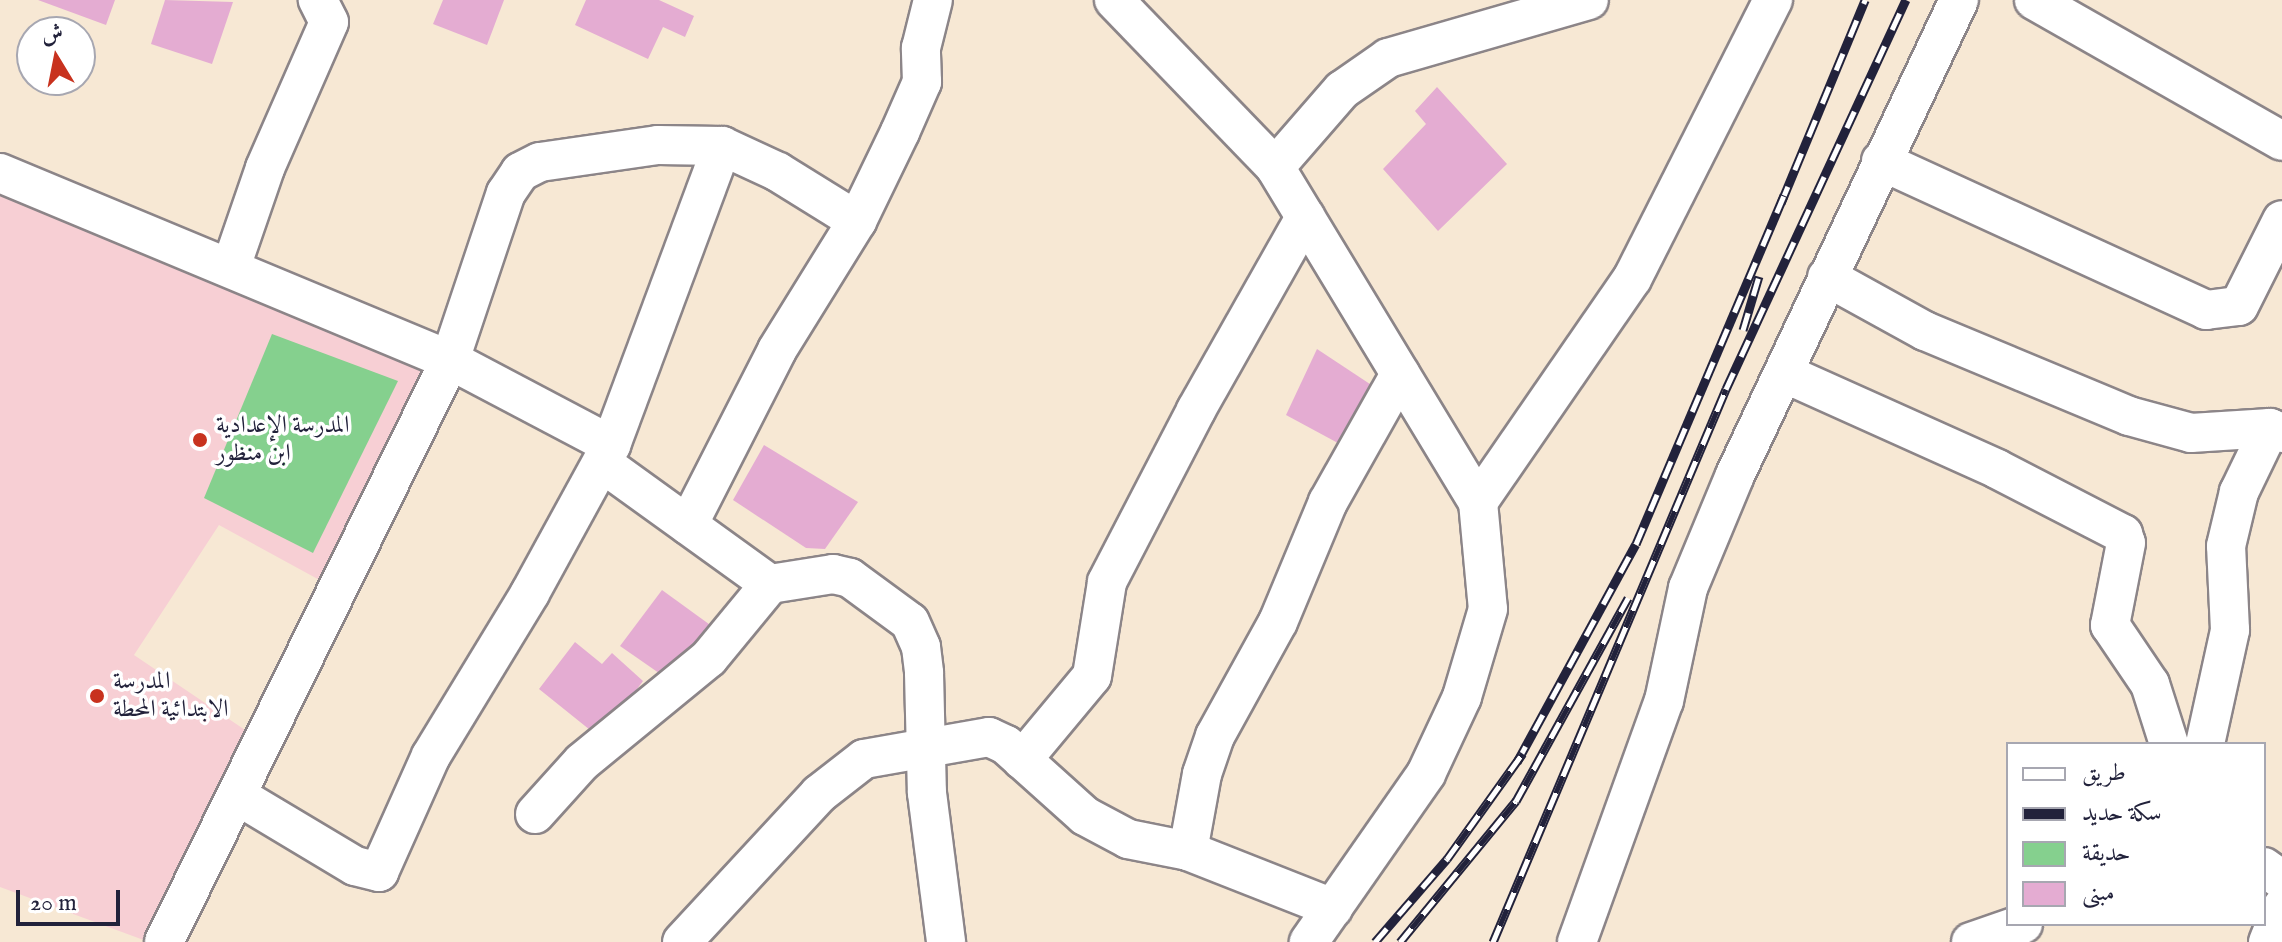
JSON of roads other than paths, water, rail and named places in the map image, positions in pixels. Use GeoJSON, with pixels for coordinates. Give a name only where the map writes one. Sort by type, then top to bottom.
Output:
{"type":"FeatureCollection","features":[{"type":"Feature","properties":{"kind":"street"},"geometry":{"type":"LineString","coordinates":[[231,267],[265,168],[329,22],[318,0]]}},
{"type":"Feature","properties":{"kind":"street"},"geometry":{"type":"LineString","coordinates":[[688,525],[777,350],[857,221],[922,82],[921,48],[933,0]]}},
{"type":"Feature","properties":{"kind":"street"},"geometry":{"type":"LineString","coordinates":[[1114,0],[1275,167],[1478,502],[1488,609],[1462,697],[1426,774],[1309,942]]}},
{"type":"Feature","properties":{"kind":"street"},"geometry":{"type":"LineString","coordinates":[[1275,167],[1342,90],[1388,58],[1589,0]]}},
{"type":"Feature","properties":{"kind":"street"},"geometry":{"type":"LineString","coordinates":[[1478,502],[1632,279],[1773,0]]}},
{"type":"Feature","properties":{"kind":"street"},"geometry":{"type":"LineString","coordinates":[[1577,942],[1664,701],[1688,588],[1735,475],[1786,374],[1827,277],[1959,0]]}},
{"type":"Feature","properties":{"kind":"street"},"geometry":{"type":"LineString","coordinates":[[2034,0],[2282,141]]}},
{"type":"Feature","properties":{"kind":"street"},"geometry":{"type":"LineString","coordinates":[[164,942],[450,360],[506,193],[520,172],[540,162],[582,154],[658,145],[722,146],[778,172],[857,221]]}},
{"type":"Feature","properties":{"kind":"street"},"geometry":{"type":"LineString","coordinates":[[238,796],[355,866],[379,872],[431,756],[606,454],[722,146]]}},
{"type":"Feature","properties":{"kind":"street"},"geometry":{"type":"LineString","coordinates":[[1881,161],[2206,310],[2239,306],[2282,220]]}},
{"type":"Feature","properties":{"kind":"street"},"geometry":{"type":"LineString","coordinates":[[0,173],[450,360],[606,454],[688,525],[770,584]]}},
{"type":"Feature","properties":{"kind":"street"},"geometry":{"type":"LineString","coordinates":[[1022,760],[1092,676],[1107,582],[1196,410],[1305,217]]}},
{"type":"Feature","properties":{"kind":"street"},"geometry":{"type":"LineString","coordinates":[[1827,277],[1925,331],[2129,416],[2191,433],[2276,430]]}},
{"type":"Feature","properties":{"kind":"street"},"geometry":{"type":"LineString","coordinates":[[1188,851],[1202,774],[1215,736],[1278,622],[1328,502],[1400,374]]}},
{"type":"Feature","properties":{"kind":"street"},"geometry":{"type":"LineString","coordinates":[[1786,374],[1997,469],[2123,534],[2126,543],[2110,625],[2150,684],[2168,742]]}},
{"type":"Feature","properties":{"kind":"street"},"geometry":{"type":"LineString","coordinates":[[2205,742],[2230,630],[2226,546],[2239,492],[2276,430]]}},
{"type":"Feature","properties":{"kind":"street"},"geometry":{"type":"LineString","coordinates":[[535,814],[582,762],[709,658],[770,584],[833,574],[850,578],[910,622],[921,647],[926,751],[946,942]]}},
{"type":"Feature","properties":{"kind":"street"},"geometry":{"type":"LineString","coordinates":[[682,942],[819,794],[864,759],[926,751],[989,737],[1022,760],[1085,816],[1152,847],[1188,851],[1333,908]]}},
{"type":"Feature","properties":{"kind":"street"},"geometry":{"type":"LineString","coordinates":[[2268,942],[2282,907]]}},
{"type":"Feature","properties":{"kind":"street"},"geometry":{"type":"LineString","coordinates":[[1971,942],[2017,926]]}},
{"type":"Feature","properties":{"kind":"railway"},"geometry":{"type":"LineString","coordinates":[[1781,203],[1865,0]]}},
{"type":"Feature","properties":{"kind":"railway"},"geometry":{"type":"LineString","coordinates":[[1493,942],[1726,389],[1906,0]]}},
{"type":"Feature","properties":{"kind":"railway"},"geometry":{"type":"LineString","coordinates":[[1517,762],[1636,544],[1784,195]]}},
{"type":"Feature","properties":{"kind":"railway"},"geometry":{"type":"LineString","coordinates":[[1743,330],[1759,276]]}},
{"type":"Feature","properties":{"kind":"railway"},"geometry":{"type":"LineString","coordinates":[[1400,942],[1516,801],[1628,598]]}},
{"type":"Feature","properties":{"kind":"railway"},"geometry":{"type":"LineString","coordinates":[[1375,942],[1447,859],[1523,753]]}},
{"type":"Feature","properties":{"kind":"place","name":"المدرسة الإعدادية ابن منظور"},"geometry":{"type":"Point","coordinates":[200,440]}},
{"type":"Feature","properties":{"kind":"place","name":"المدرسة الابتدائية المحطة"},"geometry":{"type":"Point","coordinates":[97,696]}}]}
